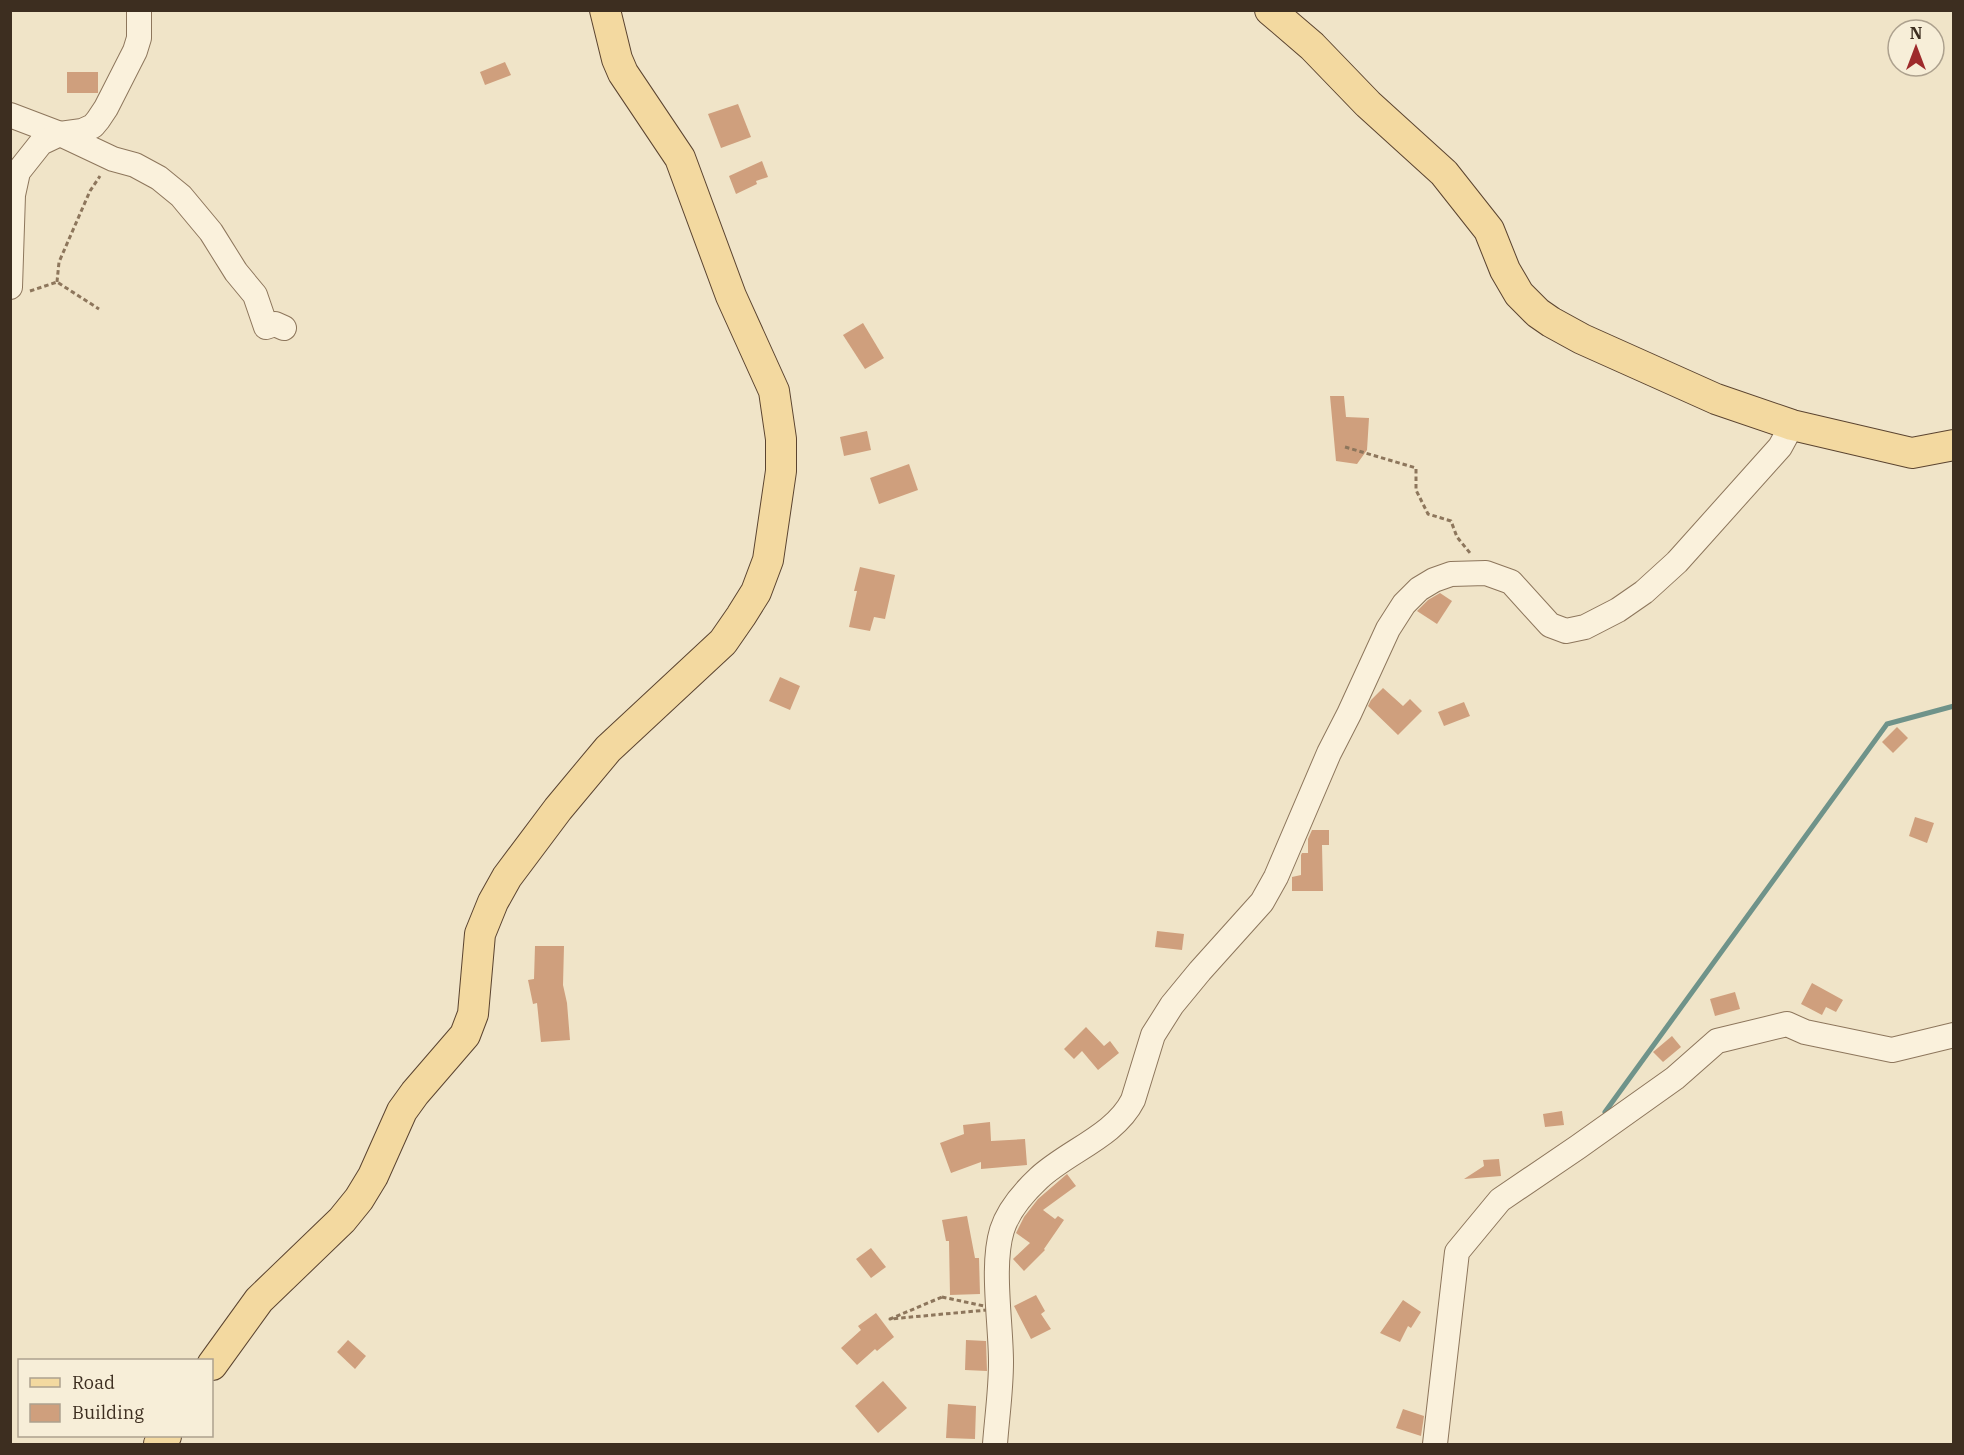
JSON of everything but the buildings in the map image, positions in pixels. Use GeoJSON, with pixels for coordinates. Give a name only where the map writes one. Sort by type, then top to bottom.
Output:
{"type":"FeatureCollection","features":[{"type":"Feature","properties":{"kind":"main road"},"geometry":{"type":"LineString","coordinates":[[213,1364],[259,1300],[337,1225],[359,1199],[402,1111],[465,1035],[473,1014],[480,934],[493,902],[507,877],[558,809],[608,749],[723,642],[756,592],[768,560],[781,471],[781,439],[774,391],[731,296],[680,158],[620,66],[605,10]]}},
{"type":"Feature","properties":{"kind":"main road"},"geometry":{"type":"LineString","coordinates":[[1270,10],[1312,46],[1368,104],[1444,173],[1489,230],[1505,270],[1519,294],[1551,322],[1582,339],[1716,399],[1792,425],[1912,453],[1953,445]]}},
{"type":"Feature","properties":{"kind":"street"},"geometry":{"type":"LineString","coordinates":[[16,292],[13,195],[18,172],[40,143],[60,134],[80,132],[93,126],[106,108],[118,82],[130,64],[139,38],[139,10]]}},
{"type":"Feature","properties":{"kind":"street"},"geometry":{"type":"LineString","coordinates":[[10,115],[60,134],[113,159],[135,165],[159,178],[181,196],[211,232],[236,272],[255,295],[266,327],[275,324],[284,328]]}},
{"type":"Feature","properties":{"kind":"street"},"geometry":{"type":"LineString","coordinates":[[995,1444],[1000,1383],[998,1250],[1002,1228],[1013,1208],[1037,1179],[1060,1160],[1114,1125],[1128,1109],[1133,1100],[1153,1035],[1172,1005],[1262,902],[1276,877],[1329,753],[1388,629],[1404,604],[1419,589],[1434,580],[1451,574],[1486,573],[1511,582],[1550,625],[1566,631],[1585,627],[1618,610],[1644,592],[1677,562],[1780,447],[1792,425]]}},
{"type":"Feature","properties":{"kind":"street"},"geometry":{"type":"LineString","coordinates":[[1435,1444],[1457,1252],[1500,1200],[1675,1078],[1717,1041],[1786,1024],[1805,1032],[1892,1050],[1953,1035]]}},
{"type":"Feature","properties":{"kind":"path"},"geometry":{"type":"LineString","coordinates":[[57,282],[59,262],[90,191],[113,159]]}},
{"type":"Feature","properties":{"kind":"path"},"geometry":{"type":"LineString","coordinates":[[16,292],[30,291],[57,282]]}},
{"type":"Feature","properties":{"kind":"path"},"geometry":{"type":"LineString","coordinates":[[57,282],[99,309]]}},
{"type":"Feature","properties":{"kind":"path"},"geometry":{"type":"LineString","coordinates":[[1345,447],[1416,468],[1416,490],[1428,514],[1452,521],[1457,537],[1486,573]]}},
{"type":"Feature","properties":{"kind":"path"},"geometry":{"type":"LineString","coordinates":[[942,1297],[998,1309],[901,1318],[890,1319],[942,1297]]}},
{"type":"Feature","properties":{"kind":"waterway"},"geometry":{"type":"LineString","coordinates":[[1605,1112],[1887,724],[1954,706]]}}]}
